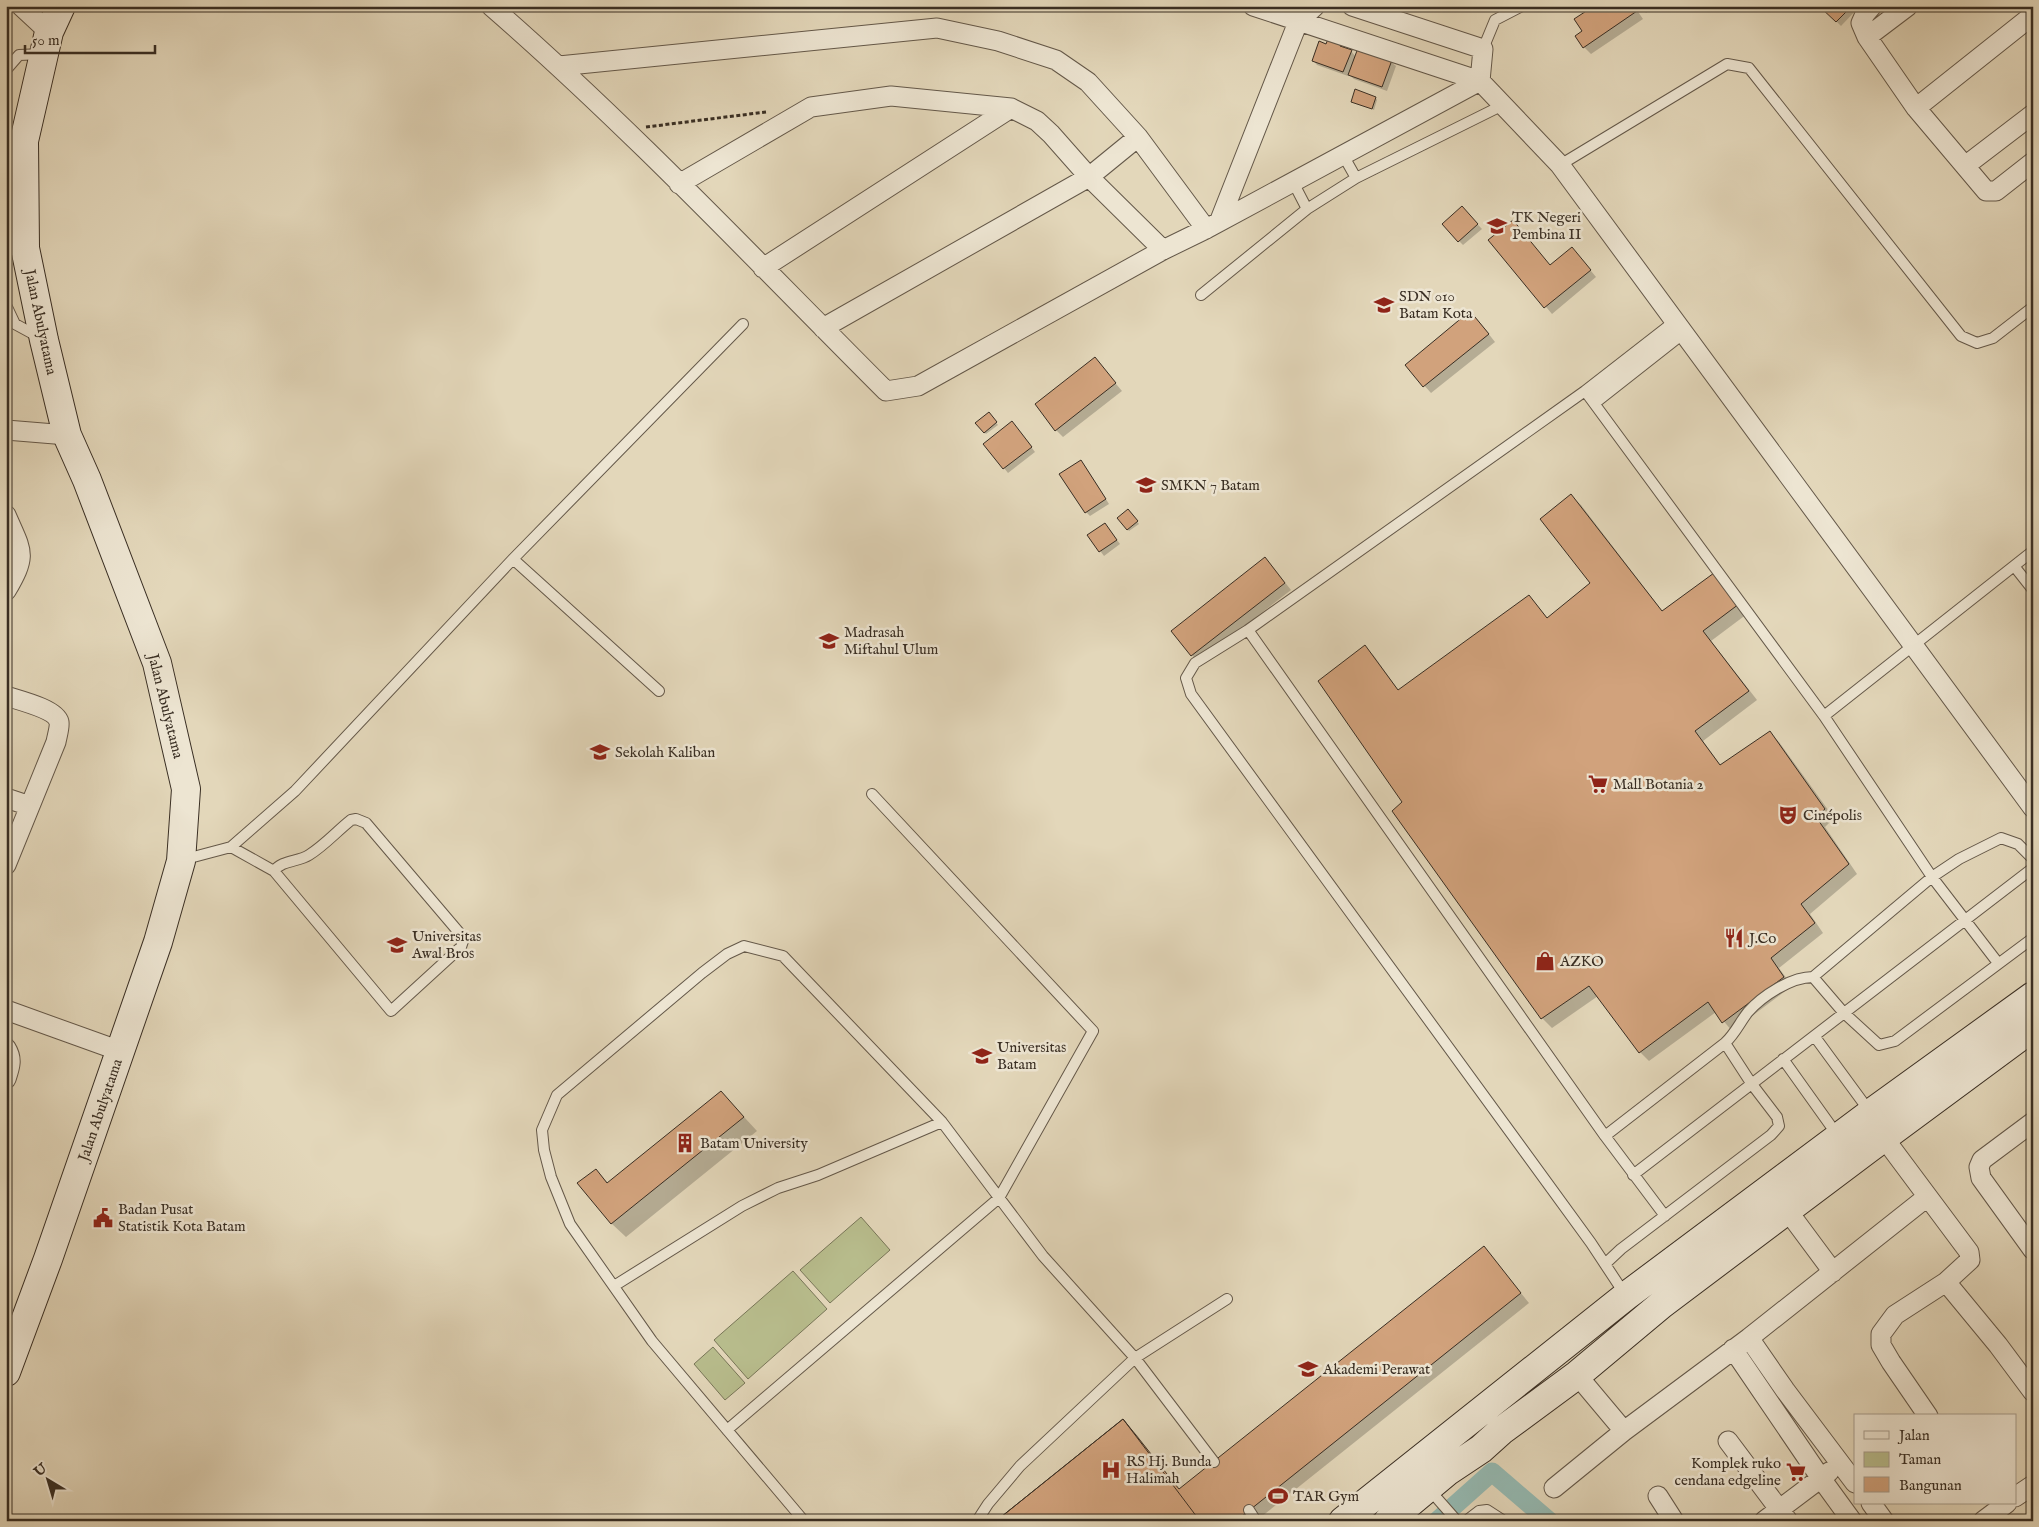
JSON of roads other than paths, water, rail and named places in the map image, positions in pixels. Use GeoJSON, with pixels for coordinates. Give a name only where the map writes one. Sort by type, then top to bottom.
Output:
{"type":"FeatureCollection","features":[{"type":"Feature","properties":{"kind":"main road","name":"Jalan Abulyatama"},"geometry":{"type":"LineString","coordinates":[[6,1372],[48,1259],[158,942],[181,861],[186,789],[158,663],[87,480],[67,435],[44,340],[16,244],[24,141],[46,43],[61,6]]}},
{"type":"Feature","properties":{"kind":"main road"},"geometry":{"type":"LineString","coordinates":[[1343,1521],[1626,1296],[1871,1113],[2033,996]]}},
{"type":"Feature","properties":{"kind":"main road"},"geometry":{"type":"LineString","coordinates":[[1388,1521],[1433,1494],[1501,1431],[1577,1375],[1662,1304],[2033,1027]]}},
{"type":"Feature","properties":{"kind":"main road"},"geometry":{"type":"LineString","coordinates":[[1483,1410],[1501,1431]]}},
{"type":"Feature","properties":{"kind":"street"},"geometry":{"type":"LineString","coordinates":[[21,6],[46,43]]}},
{"type":"Feature","properties":{"kind":"street"},"geometry":{"type":"LineString","coordinates":[[490,6],[559,66],[626,129],[886,391],[918,386],[1163,250],[1480,81]]}},
{"type":"Feature","properties":{"kind":"street"},"geometry":{"type":"LineString","coordinates":[[1253,6],[1480,81],[1560,165],[1912,646],[2032,803]]}},
{"type":"Feature","properties":{"kind":"street"},"geometry":{"type":"LineString","coordinates":[[1213,225],[1298,22],[1315,6]]}},
{"type":"Feature","properties":{"kind":"street"},"geometry":{"type":"LineString","coordinates":[[1352,6],[1483,48],[1480,81]]}},
{"type":"Feature","properties":{"kind":"street"},"geometry":{"type":"LineString","coordinates":[[1872,6],[1865,14],[1862,23],[1867,37],[1916,108],[1986,191],[1996,191],[2033,162]]}},
{"type":"Feature","properties":{"kind":"street"},"geometry":{"type":"LineString","coordinates":[[1867,37],[1908,6]]}},
{"type":"Feature","properties":{"kind":"street"},"geometry":{"type":"LineString","coordinates":[[1916,108],[2033,15]]}},
{"type":"Feature","properties":{"kind":"street"},"geometry":{"type":"LineString","coordinates":[[559,66],[937,28],[998,41],[1056,60],[1088,82],[1213,225]]}},
{"type":"Feature","properties":{"kind":"street"},"geometry":{"type":"LineString","coordinates":[[679,184],[811,107],[891,96],[1011,108],[1037,121],[1163,250]]}},
{"type":"Feature","properties":{"kind":"street"},"geometry":{"type":"LineString","coordinates":[[763,268],[1011,108]]}},
{"type":"Feature","properties":{"kind":"street"},"geometry":{"type":"LineString","coordinates":[[1965,166],[2033,114]]}},
{"type":"Feature","properties":{"kind":"street"},"geometry":{"type":"LineString","coordinates":[[823,328],[1090,177],[1138,137]]}},
{"type":"Feature","properties":{"kind":"street"},"geometry":{"type":"LineString","coordinates":[[7,433],[67,435]]}},
{"type":"Feature","properties":{"kind":"street"},"geometry":{"type":"LineString","coordinates":[[6,514],[22,551],[19,569],[6,591]]}},
{"type":"Feature","properties":{"kind":"street"},"geometry":{"type":"LineString","coordinates":[[6,696],[46,710],[56,717],[60,723],[56,742],[6,865]]}},
{"type":"Feature","properties":{"kind":"street"},"geometry":{"type":"LineString","coordinates":[[6,798],[30,806]]}},
{"type":"Feature","properties":{"kind":"street"},"geometry":{"type":"LineString","coordinates":[[6,1010],[120,1050]]}},
{"type":"Feature","properties":{"kind":"street"},"geometry":{"type":"LineString","coordinates":[[6,1048],[11,1060],[6,1079]]}},
{"type":"Feature","properties":{"kind":"street"},"geometry":{"type":"LineString","coordinates":[[2033,1122],[1982,1160],[1979,1168],[1981,1178],[2033,1250]]}},
{"type":"Feature","properties":{"kind":"street"},"geometry":{"type":"LineString","coordinates":[[1884,1138],[1969,1252],[1970,1260],[1946,1282],[1895,1315],[1881,1334],[1882,1344],[1891,1362],[1927,1414]]}},
{"type":"Feature","properties":{"kind":"street"},"geometry":{"type":"LineString","coordinates":[[1554,1488],[1624,1431],[1749,1338],[1928,1197]]}},
{"type":"Feature","properties":{"kind":"street"},"geometry":{"type":"LineString","coordinates":[[1787,1210],[1832,1272]]}},
{"type":"Feature","properties":{"kind":"street"},"geometry":{"type":"LineString","coordinates":[[1946,1282],[1998,1345],[2033,1392]]}},
{"type":"Feature","properties":{"kind":"street"},"geometry":{"type":"LineString","coordinates":[[1749,1338],[1854,1482]]}},
{"type":"Feature","properties":{"kind":"street"},"geometry":{"type":"LineString","coordinates":[[1733,1349],[1852,1521]]}},
{"type":"Feature","properties":{"kind":"street"},"geometry":{"type":"LineString","coordinates":[[1577,1375],[1624,1431]]}},
{"type":"Feature","properties":{"kind":"street"},"geometry":{"type":"LineString","coordinates":[[1728,1440],[1784,1515]]}},
{"type":"Feature","properties":{"kind":"street"},"geometry":{"type":"LineString","coordinates":[[1764,1521],[1784,1515],[1820,1477],[1840,1464]]}},
{"type":"Feature","properties":{"kind":"street"},"geometry":{"type":"LineString","coordinates":[[2016,1496],[2033,1484]]}},
{"type":"Feature","properties":{"kind":"street"},"geometry":{"type":"LineString","coordinates":[[1658,1496],[1674,1521]]}},
{"type":"Feature","properties":{"kind":"street"},"geometry":{"type":"LineString","coordinates":[[1872,1504],[1884,1521]]}},
{"type":"Feature","properties":{"kind":"lane"},"geometry":{"type":"LineString","coordinates":[[1483,48],[1495,20],[1522,6]]}},
{"type":"Feature","properties":{"kind":"lane"},"geometry":{"type":"LineString","coordinates":[[6,70],[19,55],[46,43]]}},
{"type":"Feature","properties":{"kind":"lane"},"geometry":{"type":"LineString","coordinates":[[1560,165],[1727,64],[1749,68],[1961,336],[1976,343],[1994,338],[2033,307]]}},
{"type":"Feature","properties":{"kind":"lane"},"geometry":{"type":"LineString","coordinates":[[1201,295],[1308,208],[1356,178],[1503,105]]}},
{"type":"Feature","properties":{"kind":"lane"},"geometry":{"type":"LineString","coordinates":[[1342,155],[1356,178]]}},
{"type":"Feature","properties":{"kind":"lane"},"geometry":{"type":"LineString","coordinates":[[1293,182],[1308,208]]}},
{"type":"Feature","properties":{"kind":"lane"},"geometry":{"type":"LineString","coordinates":[[6,305],[15,324],[44,340]]}},
{"type":"Feature","properties":{"kind":"lane"},"geometry":{"type":"LineString","coordinates":[[181,861],[232,847],[295,791],[513,559],[743,324]]}},
{"type":"Feature","properties":{"kind":"lane"},"geometry":{"type":"LineString","coordinates":[[1626,1296],[1605,1264],[1191,694],[1186,678],[1195,664],[1248,630],[1590,397],[1680,327]]}},
{"type":"Feature","properties":{"kind":"lane"},"geometry":{"type":"LineString","coordinates":[[1590,397],[1680,327]]}},
{"type":"Feature","properties":{"kind":"lane"},"geometry":{"type":"LineString","coordinates":[[1590,397],[1824,716],[1932,877],[1998,963]]}},
{"type":"Feature","properties":{"kind":"lane"},"geometry":{"type":"LineString","coordinates":[[1824,716],[2033,552]]}},
{"type":"Feature","properties":{"kind":"lane"},"geometry":{"type":"LineString","coordinates":[[513,559],[659,691]]}},
{"type":"Feature","properties":{"kind":"lane"},"geometry":{"type":"LineString","coordinates":[[2014,566],[2033,590]]}},
{"type":"Feature","properties":{"kind":"lane"},"geometry":{"type":"LineString","coordinates":[[1248,630],[1605,1136],[1665,1216]]}},
{"type":"Feature","properties":{"kind":"lane"},"geometry":{"type":"LineString","coordinates":[[727,1430],[999,1198],[1093,1031],[872,794]]}},
{"type":"Feature","properties":{"kind":"lane"},"geometry":{"type":"LineString","coordinates":[[232,847],[274,870],[390,1011],[458,951],[463,943],[462,936],[366,823],[360,820],[351,820],[325,844],[308,856],[293,862],[284,863],[274,870]]}},
{"type":"Feature","properties":{"kind":"lane"},"geometry":{"type":"LineString","coordinates":[[1605,1136],[1725,1043],[1734,1035],[1748,1012],[1763,999],[1786,984],[1805,977],[1813,977],[1932,877],[1958,859],[2001,838],[2018,844],[2033,860]]}},
{"type":"Feature","properties":{"kind":"lane"},"geometry":{"type":"LineString","coordinates":[[1633,1175],[2033,868]]}},
{"type":"Feature","properties":{"kind":"lane"},"geometry":{"type":"LineString","coordinates":[[1813,977],[1843,1012],[1879,1045],[1895,1041],[2033,938]]}},
{"type":"Feature","properties":{"kind":"lane"},"geometry":{"type":"LineString","coordinates":[[804,1521],[652,1341],[570,1224],[551,1177],[544,1150],[542,1130],[557,1095],[727,954],[744,946],[783,956],[942,1122],[1043,1256],[1134,1358],[1214,1462]]}},
{"type":"Feature","properties":{"kind":"lane"},"geometry":{"type":"LineString","coordinates":[[1815,1037],[1871,1113]]}},
{"type":"Feature","properties":{"kind":"lane"},"geometry":{"type":"LineString","coordinates":[[1605,1264],[1772,1135],[1779,1126],[1777,1117],[1751,1083],[1725,1043]]}},
{"type":"Feature","properties":{"kind":"lane"},"geometry":{"type":"LineString","coordinates":[[1784,1059],[1839,1137]]}},
{"type":"Feature","properties":{"kind":"lane"},"geometry":{"type":"LineString","coordinates":[[614,1286],[742,1206],[778,1188],[818,1175],[942,1122]]}},
{"type":"Feature","properties":{"kind":"lane"},"geometry":{"type":"LineString","coordinates":[[977,1521],[988,1504],[1020,1466],[1134,1358],[1227,1299]]}},
{"type":"Feature","properties":{"kind":"lane"},"geometry":{"type":"LineString","coordinates":[[1433,1494],[1455,1518]]}},
{"type":"Feature","properties":{"kind":"lane"},"geometry":{"type":"LineString","coordinates":[[1249,1510],[1256,1521]]}},
{"type":"Feature","properties":{"kind":"lane"},"geometry":{"type":"LineString","coordinates":[[1466,1521],[1479,1511],[1487,1510],[1504,1521]]}},
{"type":"Feature","properties":{"kind":"waterway"},"geometry":{"type":"LineString","coordinates":[[1437,1521],[1492,1472],[1549,1521]]}},
{"type":"Feature","properties":{"kind":"place","name":"TK Negeri Pembina II"},"geometry":{"type":"Point","coordinates":[1497,226]}},
{"type":"Feature","properties":{"kind":"place","name":"SDN 010 Batam Kota"},"geometry":{"type":"Point","coordinates":[1384,305]}},
{"type":"Feature","properties":{"kind":"place","name":"SMKN 7 Batam"},"geometry":{"type":"Point","coordinates":[1146,485]}},
{"type":"Feature","properties":{"kind":"place","name":"Madrasah Miftahul Ulum"},"geometry":{"type":"Point","coordinates":[829,641]}},
{"type":"Feature","properties":{"kind":"place","name":"Sekolah Kaliban"},"geometry":{"type":"Point","coordinates":[600,752]}},
{"type":"Feature","properties":{"kind":"place","name":"Mall Botania 2"},"geometry":{"type":"Point","coordinates":[1598,784]}},
{"type":"Feature","properties":{"kind":"place","name":"Cinépolis"},"geometry":{"type":"Point","coordinates":[1788,815]}},
{"type":"Feature","properties":{"kind":"place","name":"J.Co"},"geometry":{"type":"Point","coordinates":[1734,938]}},
{"type":"Feature","properties":{"kind":"place","name":"Universitas Awal Bros"},"geometry":{"type":"Point","coordinates":[397,945]}},
{"type":"Feature","properties":{"kind":"place","name":"AZKO"},"geometry":{"type":"Point","coordinates":[1545,961]}},
{"type":"Feature","properties":{"kind":"place","name":"Universitas Batam"},"geometry":{"type":"Point","coordinates":[982,1056]}},
{"type":"Feature","properties":{"kind":"place","name":"Batam University"},"geometry":{"type":"Point","coordinates":[685,1143]}},
{"type":"Feature","properties":{"kind":"place","name":"Badan Pusat Statistik Kota Batam"},"geometry":{"type":"Point","coordinates":[103,1218]}},
{"type":"Feature","properties":{"kind":"place","name":"Akademi Perawat"},"geometry":{"type":"Point","coordinates":[1308,1369]}},
{"type":"Feature","properties":{"kind":"place","name":"RS Hj. Bunda Halimah"},"geometry":{"type":"Point","coordinates":[1111,1470]}},
{"type":"Feature","properties":{"kind":"place","name":"Komplek ruko cendana edgeline"},"geometry":{"type":"Point","coordinates":[1796,1472]}},
{"type":"Feature","properties":{"kind":"place","name":"TAR Gym"},"geometry":{"type":"Point","coordinates":[1278,1496]}}]}
